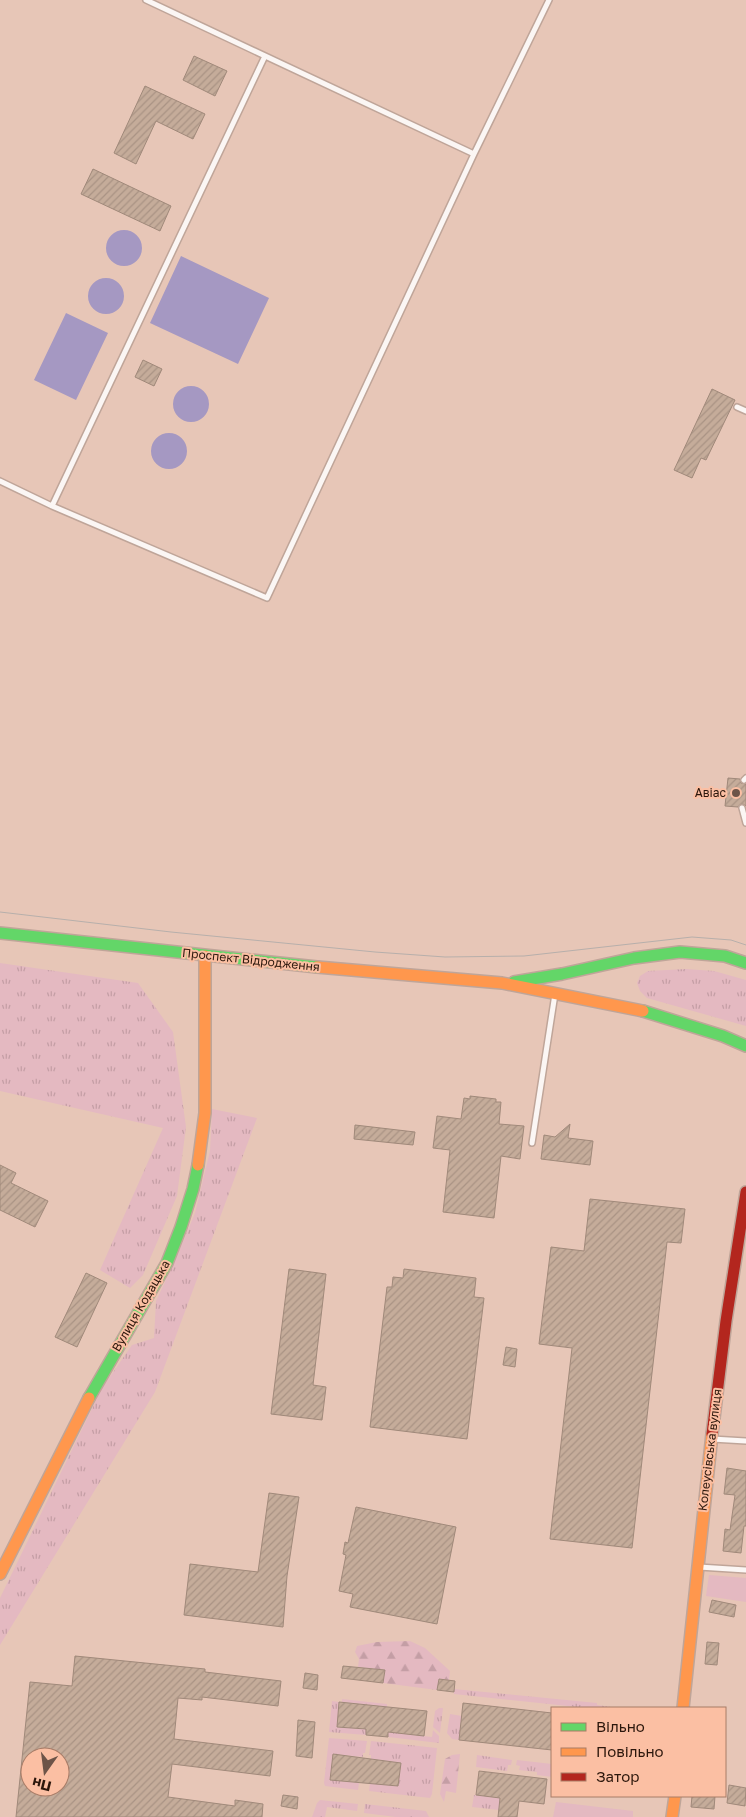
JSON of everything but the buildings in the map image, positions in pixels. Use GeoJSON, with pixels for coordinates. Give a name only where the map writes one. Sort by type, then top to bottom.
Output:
{"type":"FeatureCollection","features":[{"type":"Feature","properties":{"kind":"street","name":"Проспект Відродження"},"geometry":{"type":"LineString","coordinates":[[0,933],[372,973],[502,983],[637,1009],[723,1036],[746,1046]]}},
{"type":"Feature","properties":{"kind":"street","name":"Проспект Відродження"},"geometry":{"type":"LineString","coordinates":[[502,983],[562,974],[634,958],[680,952],[725,956],[746,963]]}},
{"type":"Feature","properties":{"kind":"street","name":"Вулиця Кодацька"},"geometry":{"type":"LineString","coordinates":[[0,1574],[98,1380],[167,1262],[181,1226],[193,1189],[201,1150],[205,1113],[205,956]]}},
{"type":"Feature","properties":{"kind":"street","name":"Колеусівська вулиця"},"geometry":{"type":"LineString","coordinates":[[683,1707],[696,1566],[732,1278],[746,1192]]}},
{"type":"Feature","properties":{"kind":"street"},"geometry":{"type":"LineString","coordinates":[[672,1817],[674,1797]]}},
{"type":"Feature","properties":{"kind":"lane"},"geometry":{"type":"LineString","coordinates":[[146,0],[474,154]]}},
{"type":"Feature","properties":{"kind":"lane"},"geometry":{"type":"LineString","coordinates":[[0,481],[52,506],[267,598],[474,154],[549,0]]}},
{"type":"Feature","properties":{"kind":"lane"},"geometry":{"type":"LineString","coordinates":[[52,506],[266,56]]}},
{"type":"Feature","properties":{"kind":"lane"},"geometry":{"type":"LineString","coordinates":[[737,407],[746,411]]}},
{"type":"Feature","properties":{"kind":"lane"},"geometry":{"type":"LineString","coordinates":[[742,808],[746,823]]}},
{"type":"Feature","properties":{"kind":"lane"},"geometry":{"type":"LineString","coordinates":[[532,1143],[555,994]]}},
{"type":"Feature","properties":{"kind":"lane"},"geometry":{"type":"LineString","coordinates":[[712,1439],[746,1441]]}},
{"type":"Feature","properties":{"kind":"lane"},"geometry":{"type":"LineString","coordinates":[[696,1566],[746,1570]]}},
{"type":"Feature","properties":{"kind":"green space"},"geometry":{"type":"Polygon","coordinates":[[[0,963],[138,983],[173,1032],[186,1127],[177,1196],[143,1275],[130,1288],[100,1270],[163,1128],[0,1091],[0,963]]]}},
{"type":"Feature","properties":{"kind":"green space"},"geometry":{"type":"Polygon","coordinates":[[[686,969],[714,971],[746,980],[746,1026],[647,998],[640,991],[637,983],[640,976],[648,971],[686,969]]]}},
{"type":"Feature","properties":{"kind":"green space"},"geometry":{"type":"Polygon","coordinates":[[[212,1109],[257,1118],[155,1392],[0,1645],[0,1598],[102,1388],[132,1345],[154,1338],[156,1301],[195,1213],[210,1151],[212,1109]]]}},
{"type":"Feature","properties":{"kind":"green space"},"geometry":{"type":"Polygon","coordinates":[[[709,1575],[746,1578],[746,1602],[706,1596],[709,1575]]]}},
{"type":"Feature","properties":{"kind":"green space"},"geometry":{"type":"Polygon","coordinates":[[[410,1641],[425,1648],[450,1671],[449,1680],[439,1679],[437,1690],[383,1683],[384,1670],[358,1667],[359,1659],[355,1652],[357,1646],[377,1642],[410,1641]]]}},
{"type":"Feature","properties":{"kind":"green space"},"geometry":{"type":"Polygon","coordinates":[[[454,1689],[597,1703],[597,1705],[611,1707],[578,1707],[454,1694],[454,1689]]]}},
{"type":"Feature","properties":{"kind":"green space"},"geometry":{"type":"Polygon","coordinates":[[[342,1699],[387,1704],[387,1707],[342,1702],[342,1699]]]}},
{"type":"Feature","properties":{"kind":"green space"},"geometry":{"type":"Polygon","coordinates":[[[332,1701],[339,1702],[337,1727],[366,1729],[366,1735],[329,1732],[332,1701]]]}},
{"type":"Feature","properties":{"kind":"green space"},"geometry":{"type":"Polygon","coordinates":[[[443,1708],[440,1733],[433,1727],[435,1711],[443,1708]]]}},
{"type":"Feature","properties":{"kind":"green space"},"geometry":{"type":"Polygon","coordinates":[[[450,1714],[462,1716],[459,1740],[452,1739],[447,1733],[450,1714]]]}},
{"type":"Feature","properties":{"kind":"green space"},"geometry":{"type":"Polygon","coordinates":[[[433,1730],[439,1736],[439,1743],[388,1737],[388,1732],[432,1737],[433,1730]]]}},
{"type":"Feature","properties":{"kind":"green space"},"geometry":{"type":"Polygon","coordinates":[[[329,1738],[367,1741],[363,1757],[333,1754],[330,1780],[359,1783],[358,1790],[325,1786],[329,1738]]]}},
{"type":"Feature","properties":{"kind":"green space"},"geometry":{"type":"Polygon","coordinates":[[[371,1741],[437,1748],[430,1798],[369,1791],[370,1783],[398,1786],[401,1763],[371,1759],[371,1755],[369,1755],[371,1741]]]}},
{"type":"Feature","properties":{"kind":"green space"},"geometry":{"type":"Polygon","coordinates":[[[460,1754],[456,1793],[446,1791],[444,1802],[440,1794],[445,1759],[452,1755],[460,1754]]]}},
{"type":"Feature","properties":{"kind":"green space"},"geometry":{"type":"Polygon","coordinates":[[[477,1755],[512,1760],[511,1765],[508,1765],[507,1771],[476,1767],[477,1755]]]}},
{"type":"Feature","properties":{"kind":"green space"},"geometry":{"type":"Polygon","coordinates":[[[517,1760],[551,1764],[551,1777],[537,1775],[537,1772],[519,1770],[520,1766],[516,1765],[517,1760]]]}},
{"type":"Feature","properties":{"kind":"green space"},"geometry":{"type":"Polygon","coordinates":[[[474,1795],[506,1799],[499,1810],[472,1807],[474,1795]]]}},
{"type":"Feature","properties":{"kind":"green space"},"geometry":{"type":"Polygon","coordinates":[[[320,1800],[358,1804],[357,1811],[327,1807],[325,1817],[312,1817],[320,1800]]]}},
{"type":"Feature","properties":{"kind":"green space"},"geometry":{"type":"Polygon","coordinates":[[[556,1802],[633,1811],[633,1817],[553,1817],[556,1802]]]}},
{"type":"Feature","properties":{"kind":"green space"},"geometry":{"type":"Polygon","coordinates":[[[365,1804],[426,1811],[429,1817],[396,1817],[364,1813],[365,1804]]]}},
{"type":"Feature","properties":{"kind":"shaded area"},"geometry":{"type":"Polygon","coordinates":[[[124,230],[131,231],[137,235],[141,241],[141,255],[137,261],[131,265],[124,266],[117,265],[111,261],[107,255],[106,248],[107,241],[111,235],[117,231],[124,230]]]}},
{"type":"Feature","properties":{"kind":"shaded area"},"geometry":{"type":"Polygon","coordinates":[[[181,256],[269,298],[238,364],[150,323],[181,256]]]}},
{"type":"Feature","properties":{"kind":"shaded area"},"geometry":{"type":"Polygon","coordinates":[[[106,278],[113,279],[119,283],[123,289],[123,303],[119,309],[113,313],[106,314],[99,313],[93,309],[89,303],[88,296],[89,289],[93,283],[99,279],[106,278]]]}},
{"type":"Feature","properties":{"kind":"shaded area"},"geometry":{"type":"Polygon","coordinates":[[[66,313],[108,333],[76,400],[34,380],[66,313]]]}},
{"type":"Feature","properties":{"kind":"shaded area"},"geometry":{"type":"Polygon","coordinates":[[[191,386],[198,387],[204,391],[208,397],[208,411],[204,417],[198,421],[191,422],[184,421],[178,417],[174,411],[173,404],[174,397],[178,391],[184,387],[191,386]]]}},
{"type":"Feature","properties":{"kind":"shaded area"},"geometry":{"type":"Polygon","coordinates":[[[169,433],[176,434],[182,438],[186,444],[186,458],[182,464],[176,468],[169,469],[162,468],[156,464],[152,458],[151,451],[152,444],[156,438],[162,434],[169,433]]]}},
{"type":"Feature","properties":{"kind":"tram line"},"geometry":{"type":"LineString","coordinates":[[0,912],[171,932],[445,957],[524,956],[692,937],[731,940],[746,945]]}},
{"type":"Feature","properties":{"kind":"traffic: fast"},"geometry":{"type":"LineString","coordinates":[[0,933],[317,967]]}},
{"type":"Feature","properties":{"kind":"traffic: fast"},"geometry":{"type":"LineString","coordinates":[[514,982],[562,974],[634,958],[680,952],[725,956],[746,963]]}},
{"type":"Feature","properties":{"kind":"traffic: fast"},"geometry":{"type":"LineString","coordinates":[[643,1011],[723,1036],[746,1046]]}},
{"type":"Feature","properties":{"kind":"traffic: fast"},"geometry":{"type":"LineString","coordinates":[[89,1398],[167,1263],[181,1227],[193,1189],[198,1165]]}},
{"type":"Feature","properties":{"kind":"traffic: slow"},"geometry":{"type":"LineString","coordinates":[[198,1165],[205,1113],[205,956]]}},
{"type":"Feature","properties":{"kind":"traffic: slow"},"geometry":{"type":"LineString","coordinates":[[317,967],[502,983],[643,1011]]}},
{"type":"Feature","properties":{"kind":"traffic: slow"},"geometry":{"type":"LineString","coordinates":[[0,1574],[89,1398]]}},
{"type":"Feature","properties":{"kind":"traffic: slow"},"geometry":{"type":"LineString","coordinates":[[683,1707],[712,1434]]}},
{"type":"Feature","properties":{"kind":"traffic: slow"},"geometry":{"type":"LineString","coordinates":[[672,1817],[675,1797]]}},
{"type":"Feature","properties":{"kind":"traffic: jam"},"geometry":{"type":"LineString","coordinates":[[712,1434],[726,1321],[746,1192]]}},
{"type":"Feature","properties":{"kind":"place","name":"Авіас"},"geometry":{"type":"Point","coordinates":[736,793]}}]}
